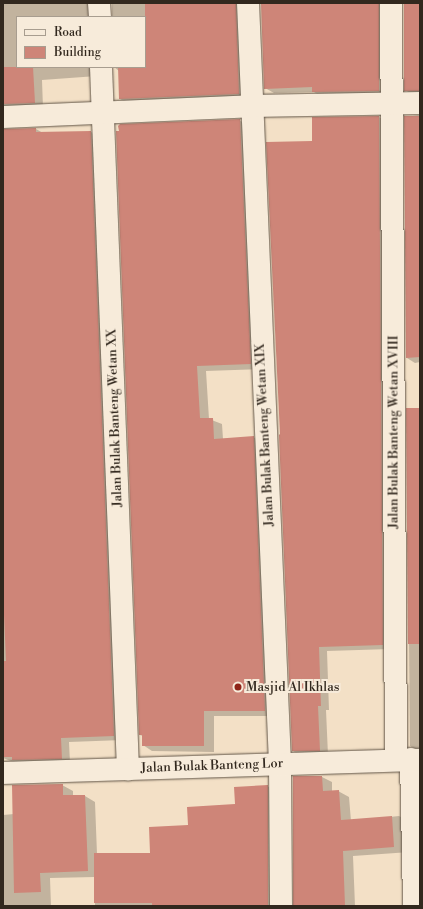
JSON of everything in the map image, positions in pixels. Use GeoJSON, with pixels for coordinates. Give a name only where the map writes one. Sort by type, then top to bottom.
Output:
{"type":"FeatureCollection","features":[{"type":"Feature","properties":{"kind":"street"},"geometry":{"type":"LineString","coordinates":[[99,3],[100,16]]}},
{"type":"Feature","properties":{"kind":"street","name":"Jalan Bulak Banteng Wetan XIX"},"geometry":{"type":"LineString","coordinates":[[248,3],[251,106],[280,764],[281,906]]}},
{"type":"Feature","properties":{"kind":"street","name":"Jalan Bulak Banteng Wetan XVIII"},"geometry":{"type":"LineString","coordinates":[[391,3],[392,104],[414,906]]}},
{"type":"Feature","properties":{"kind":"street","name":"Jalan Bulak Banteng Wetan XX"},"geometry":{"type":"LineString","coordinates":[[102,68],[128,768]]}},
{"type":"Feature","properties":{"kind":"street"},"geometry":{"type":"LineString","coordinates":[[3,117],[251,106],[420,103]]}},
{"type":"Feature","properties":{"kind":"street","name":"Jalan Bulak Banteng Lor"},"geometry":{"type":"LineString","coordinates":[[3,773],[409,759]]}},
{"type":"Feature","properties":{"kind":"building"},"geometry":{"type":"Polygon","coordinates":[[[145,3],[236,3],[239,94],[119,99],[118,68],[146,68],[145,3]]]}},
{"type":"Feature","properties":{"kind":"building"},"geometry":{"type":"Polygon","coordinates":[[[261,3],[379,3],[379,91],[312,92],[312,87],[264,89],[261,3]]]}},
{"type":"Feature","properties":{"kind":"building"},"geometry":{"type":"Polygon","coordinates":[[[404,3],[420,3],[420,91],[404,91],[404,3]]]}},
{"type":"Feature","properties":{"kind":"building"},"geometry":{"type":"Polygon","coordinates":[[[3,67],[33,68],[35,103],[3,104],[3,67]]]}},
{"type":"Feature","properties":{"kind":"building"},"geometry":{"type":"Polygon","coordinates":[[[379,116],[383,645],[319,647],[321,706],[318,706],[320,751],[292,751],[280,434],[266,142],[312,141],[312,117],[379,116]]]}},
{"type":"Feature","properties":{"kind":"building"},"geometry":{"type":"Polygon","coordinates":[[[404,116],[420,116],[420,357],[406,358],[404,116]]]}},
{"type":"Feature","properties":{"kind":"building"},"geometry":{"type":"Polygon","coordinates":[[[240,119],[251,364],[197,366],[200,418],[213,418],[214,439],[254,436],[265,711],[204,711],[204,746],[142,746],[142,735],[139,735],[116,131],[119,131],[118,126],[120,124],[240,119]]]}},
{"type":"Feature","properties":{"kind":"building"},"geometry":{"type":"Polygon","coordinates":[[[36,128],[36,132],[91,131],[114,736],[61,738],[62,759],[12,760],[12,757],[3,757],[3,661],[6,661],[3,591],[3,129],[36,128]]]}},
{"type":"Feature","properties":{"kind":"building"},"geometry":{"type":"Polygon","coordinates":[[[406,408],[420,408],[420,644],[408,644],[406,408]]]}},
{"type":"Feature","properties":{"kind":"building"},"geometry":{"type":"Polygon","coordinates":[[[293,776],[322,776],[323,791],[339,790],[341,820],[392,816],[394,847],[343,851],[345,906],[293,906],[293,776]]]}},
{"type":"Feature","properties":{"kind":"building"},"geometry":{"type":"Polygon","coordinates":[[[63,784],[63,795],[85,795],[88,871],[40,873],[41,892],[14,893],[12,785],[63,784]]]}},
{"type":"Feature","properties":{"kind":"building"},"geometry":{"type":"Polygon","coordinates":[[[268,785],[268,906],[152,906],[152,903],[94,903],[94,853],[150,853],[149,827],[188,825],[187,807],[235,804],[234,787],[268,785]]]}},
{"type":"Feature","properties":{"kind":"place","name":"Masjid Al Ikhlas"},"geometry":{"type":"Point","coordinates":[238,687]}}]}
